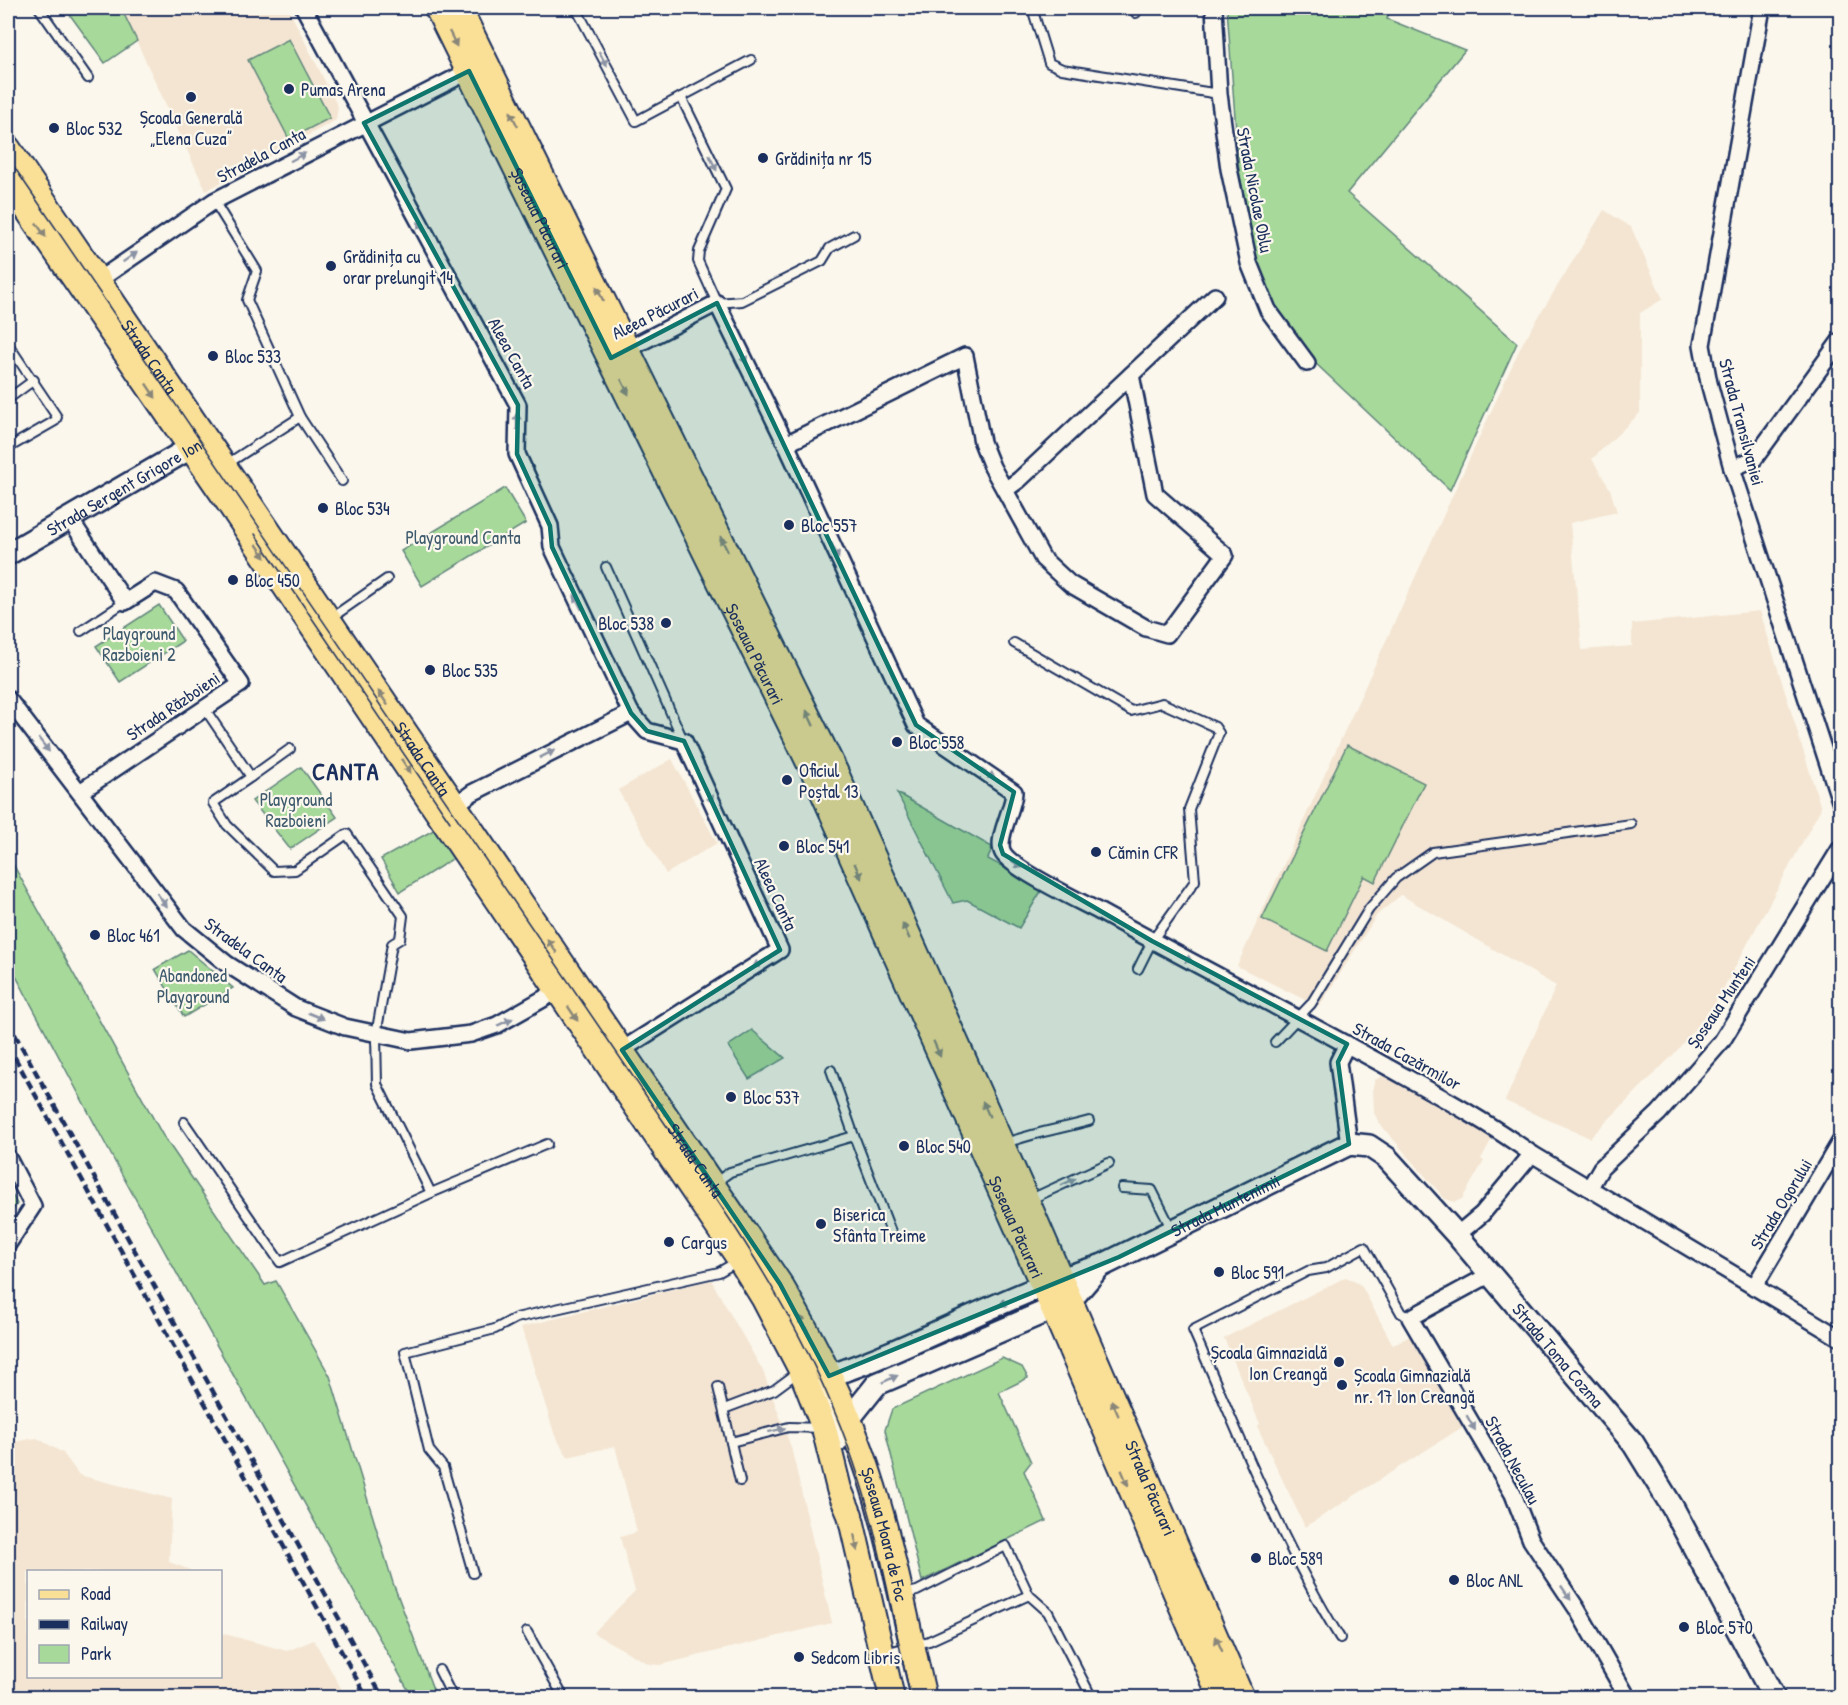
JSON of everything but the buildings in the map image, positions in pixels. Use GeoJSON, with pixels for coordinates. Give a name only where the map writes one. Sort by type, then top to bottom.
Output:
{"type":"FeatureCollection","features":[{"type":"Feature","properties":{"kind":"main road","name":"Șoseaua Păcurari"},"geometry":{"type":"LineString","coordinates":[[437,8],[830,761],[1027,1201],[1051,1282]]}},
{"type":"Feature","properties":{"kind":"main road","name":"Șoseaua Păcurari"},"geometry":{"type":"LineString","coordinates":[[459,8],[1061,1305]]}},
{"type":"Feature","properties":{"kind":"main road","name":"Strada Canta"},"geometry":{"type":"LineString","coordinates":[[12,170],[448,811],[622,1050],[705,1189],[748,1254],[809,1333],[829,1376]]}},
{"type":"Feature","properties":{"kind":"main road","name":"Strada Canta"},"geometry":{"type":"LineString","coordinates":[[198,443],[225,465],[322,624]]}},
{"type":"Feature","properties":{"kind":"main road","name":"Strada Canta"},"geometry":{"type":"LineString","coordinates":[[448,811],[558,991],[705,1189]]}},
{"type":"Feature","properties":{"kind":"main road","name":"Strada Canta"},"geometry":{"type":"LineString","coordinates":[[748,1254],[764,1299],[801,1370],[820,1417]]}},
{"type":"Feature","properties":{"kind":"main road","name":"Strada Păcurari"},"geometry":{"type":"LineString","coordinates":[[1061,1305],[1221,1698]]}},
{"type":"Feature","properties":{"kind":"main road","name":"Strada Păcurari"},"geometry":{"type":"LineString","coordinates":[[1061,1305],[1242,1698]]}},
{"type":"Feature","properties":{"kind":"main road","name":"Șoseaua Moara de Foc"},"geometry":{"type":"LineString","coordinates":[[829,1376],[849,1419],[878,1507],[924,1698]]}},
{"type":"Feature","properties":{"kind":"main road","name":"Șoseaua Moara de Foc"},"geometry":{"type":"LineString","coordinates":[[820,1417],[839,1489],[850,1515],[892,1698]]}},
{"type":"Feature","properties":{"kind":"street","name":"Aleea Canta"},"geometry":{"type":"LineString","coordinates":[[304,8],[518,405],[517,454],[550,526],[552,547],[631,713],[646,731],[684,741],[780,950],[622,1050]]}},
{"type":"Feature","properties":{"kind":"street","name":"Strada Nicolae Oblu"},"geometry":{"type":"LineString","coordinates":[[1214,8],[1219,94],[1229,169],[1249,263],[1268,310],[1307,363]]}},
{"type":"Feature","properties":{"kind":"street","name":"Strada Transilvaniei"},"geometry":{"type":"LineString","coordinates":[[1762,8],[1702,345],[1709,383],[1732,468],[1840,801]]}},
{"type":"Feature","properties":{"kind":"street","name":"Stradela Canta"},"geometry":{"type":"LineString","coordinates":[[91,285],[214,201],[468,71]]}},
{"type":"Feature","properties":{"kind":"street"},"geometry":{"type":"LineString","coordinates":[[1005,490],[1019,480],[1215,296]]}},
{"type":"Feature","properties":{"kind":"street","name":"Aleea Păcurari"},"geometry":{"type":"LineString","coordinates":[[619,353],[717,303]]}},
{"type":"Feature","properties":{"kind":"street"},"geometry":{"type":"LineString","coordinates":[[717,303],[786,444],[965,356],[982,442],[992,467],[1042,559],[1070,584],[1146,628],[1167,634],[1225,555],[1155,494],[1131,375]]}},
{"type":"Feature","properties":{"kind":"street"},"geometry":{"type":"LineString","coordinates":[[1732,468],[1754,459],[1840,341]]}},
{"type":"Feature","properties":{"kind":"street","name":"Strada Sergent Grigore Ion"},"geometry":{"type":"LineString","coordinates":[[8,554],[198,443]]}},
{"type":"Feature","properties":{"kind":"street","name":"Strada Cazărmilor"},"geometry":{"type":"LineString","coordinates":[[786,444],[916,725],[1014,792],[1014,804],[1000,845],[1004,854],[1028,872],[1152,941],[1299,1017],[1489,1124],[1532,1154],[1840,1338]]}},
{"type":"Feature","properties":{"kind":"street"},"geometry":{"type":"LineString","coordinates":[[70,519],[125,602]]}},
{"type":"Feature","properties":{"kind":"street","name":"Strada Războieni"},"geometry":{"type":"LineString","coordinates":[[80,792],[241,684],[176,591],[154,583],[125,602]]}},
{"type":"Feature","properties":{"kind":"street","name":"Stradela Canta"},"geometry":{"type":"LineString","coordinates":[[8,699],[184,929],[227,964],[297,1008],[345,1028],[411,1041],[471,1034],[515,1017],[558,991]]}},
{"type":"Feature","properties":{"kind":"street"},"geometry":{"type":"LineString","coordinates":[[448,811],[495,781],[631,713]]}},
{"type":"Feature","properties":{"kind":"street","name":"Șoseaua Munteni"},"geometry":{"type":"LineString","coordinates":[[1590,1187],[1601,1168],[1659,1113],[1722,1041],[1840,849]]}},
{"type":"Feature","properties":{"kind":"street"},"geometry":{"type":"LineString","coordinates":[[1347,1044],[1338,1062],[1349,1144]]}},
{"type":"Feature","properties":{"kind":"street","name":"Strada Ogorului"},"geometry":{"type":"LineString","coordinates":[[1754,1287],[1840,1142]]}},
{"type":"Feature","properties":{"kind":"street","name":"Strada Muntenimii"},"geometry":{"type":"LineString","coordinates":[[1051,1282],[1101,1266],[1349,1144]]}},
{"type":"Feature","properties":{"kind":"street","name":"Strada Toma Cozma"},"geometry":{"type":"LineString","coordinates":[[1349,1144],[1369,1146],[1387,1158],[1457,1235],[1643,1459],[1673,1508],[1774,1698]]}},
{"type":"Feature","properties":{"kind":"street"},"geometry":{"type":"LineString","coordinates":[[1457,1235],[1482,1214],[1532,1154]]}},
{"type":"Feature","properties":{"kind":"street"},"geometry":{"type":"LineString","coordinates":[[8,1158],[33,1206],[8,1244]]}},
{"type":"Feature","properties":{"kind":"street","name":"Strada Muntenimii"},"geometry":{"type":"LineString","coordinates":[[1061,1305],[1101,1266]]}},
{"type":"Feature","properties":{"kind":"street"},"geometry":{"type":"LineString","coordinates":[[1410,1318],[1489,1275]]}},
{"type":"Feature","properties":{"kind":"street"},"geometry":{"type":"LineString","coordinates":[[829,1376],[868,1363],[1051,1282]]}},
{"type":"Feature","properties":{"kind":"street"},"geometry":{"type":"LineString","coordinates":[[849,1419],[877,1384],[1061,1305]]}},
{"type":"Feature","properties":{"kind":"street","name":"Strada Neculau"},"geometry":{"type":"LineString","coordinates":[[1410,1318],[1513,1494],[1531,1540],[1577,1609],[1628,1698]]}},
{"type":"Feature","properties":{"kind":"street","name":"Strada Canta"},"geometry":{"type":"LineString","coordinates":[[829,1376],[826,1390],[848,1488],[850,1515]]}},
{"type":"Feature","properties":{"kind":"lane"},"geometry":{"type":"LineString","coordinates":[[39,8],[88,78]]}},
{"type":"Feature","properties":{"kind":"lane"},"geometry":{"type":"LineString","coordinates":[[576,8],[636,121],[751,60]]}},
{"type":"Feature","properties":{"kind":"lane"},"geometry":{"type":"LineString","coordinates":[[1032,8],[1049,63],[1219,94]]}},
{"type":"Feature","properties":{"kind":"lane","name":"Aleea Păcurari"},"geometry":{"type":"LineString","coordinates":[[681,97],[726,189],[699,251],[698,261],[717,303],[742,301],[822,261],[830,248],[854,235]]}},
{"type":"Feature","properties":{"kind":"lane"},"geometry":{"type":"LineString","coordinates":[[214,201],[257,271],[247,300],[300,417],[342,481]]}},
{"type":"Feature","properties":{"kind":"lane"},"geometry":{"type":"LineString","coordinates":[[8,344],[57,417],[56,421],[8,448]]}},
{"type":"Feature","properties":{"kind":"lane"},"geometry":{"type":"LineString","coordinates":[[8,399],[34,380]]}},
{"type":"Feature","properties":{"kind":"lane"},"geometry":{"type":"LineString","coordinates":[[225,465],[300,417]]}},
{"type":"Feature","properties":{"kind":"lane"},"geometry":{"type":"LineString","coordinates":[[606,567],[684,741]]}},
{"type":"Feature","properties":{"kind":"lane"},"geometry":{"type":"LineString","coordinates":[[322,624],[387,579]]}},
{"type":"Feature","properties":{"kind":"lane"},"geometry":{"type":"LineString","coordinates":[[81,631],[125,602]]}},
{"type":"Feature","properties":{"kind":"lane"},"geometry":{"type":"LineString","coordinates":[[1014,643],[1131,711],[1162,703],[1215,727],[1219,733],[1189,809],[1195,881],[1152,941],[1138,969]]}},
{"type":"Feature","properties":{"kind":"lane"},"geometry":{"type":"LineString","coordinates":[[205,709],[251,777]]}},
{"type":"Feature","properties":{"kind":"lane"},"geometry":{"type":"LineString","coordinates":[[290,749],[213,804],[227,825],[274,871],[295,870],[347,834],[403,916],[400,939],[392,944],[376,1035],[377,1084],[431,1193]]}},
{"type":"Feature","properties":{"kind":"lane"},"geometry":{"type":"LineString","coordinates":[[1275,1042],[1311,1004],[1369,909],[1396,878],[1433,852],[1631,824]]}},
{"type":"Feature","properties":{"kind":"lane"},"geometry":{"type":"LineString","coordinates":[[831,1070],[891,1232]]}},
{"type":"Feature","properties":{"kind":"lane"},"geometry":{"type":"LineString","coordinates":[[1002,1146],[1026,1135],[1042,1134],[1089,1120]]}},
{"type":"Feature","properties":{"kind":"lane"},"geometry":{"type":"LineString","coordinates":[[184,1122],[280,1262],[431,1193],[547,1144]]}},
{"type":"Feature","properties":{"kind":"lane"},"geometry":{"type":"LineString","coordinates":[[705,1189],[730,1172],[854,1136]]}},
{"type":"Feature","properties":{"kind":"lane"},"geometry":{"type":"LineString","coordinates":[[1027,1201],[1109,1163]]}},
{"type":"Feature","properties":{"kind":"lane"},"geometry":{"type":"LineString","coordinates":[[1122,1188],[1152,1190],[1172,1230]]}},
{"type":"Feature","properties":{"kind":"lane"},"geometry":{"type":"LineString","coordinates":[[1340,1638],[1309,1589],[1237,1436],[1193,1330],[1308,1271],[1326,1268],[1364,1247],[1401,1313],[1410,1318]]}},
{"type":"Feature","properties":{"kind":"lane"},"geometry":{"type":"LineString","coordinates":[[473,1573],[443,1467],[429,1450],[405,1353],[495,1329],[519,1317],[719,1272],[748,1254]]}},
{"type":"Feature","properties":{"kind":"lane"},"geometry":{"type":"LineString","coordinates":[[724,1409],[774,1390],[801,1370]]}},
{"type":"Feature","properties":{"kind":"lane"},"geometry":{"type":"LineString","coordinates":[[718,1387],[740,1481]]}},
{"type":"Feature","properties":{"kind":"lane"},"geometry":{"type":"LineString","coordinates":[[731,1442],[820,1417]]}},
{"type":"Feature","properties":{"kind":"lane"},"geometry":{"type":"LineString","coordinates":[[899,1595],[917,1591],[1006,1546],[1029,1595],[1048,1612],[1092,1698]]}},
{"type":"Feature","properties":{"kind":"lane"},"geometry":{"type":"LineString","coordinates":[[882,1654],[929,1641],[1029,1595]]}},
{"type":"Feature","properties":{"kind":"lane"},"geometry":{"type":"LineString","coordinates":[[527,1632],[564,1698]]}},
{"type":"Feature","properties":{"kind":"lane"},"geometry":{"type":"LineString","coordinates":[[439,1670],[453,1698]]}},
{"type":"Feature","properties":{"kind":"highlighted area"},"geometry":{"type":"Polygon","coordinates":[[[469,71],[611,358],[717,303],[916,725],[1014,792],[1000,845],[1003,854],[1152,941],[1347,1044],[1338,1062],[1349,1144],[1119,1257],[829,1376],[780,1284],[622,1050],[780,950],[684,741],[647,731],[631,713],[552,547],[550,526],[517,454],[518,405],[364,123],[469,71]]]}},
{"type":"Feature","properties":{"kind":"shaded area"},"geometry":{"type":"Polygon","coordinates":[[[121,8],[288,8],[338,107],[336,120],[206,191],[121,8]]]}},
{"type":"Feature","properties":{"kind":"shaded area"},"geometry":{"type":"Polygon","coordinates":[[[1604,210],[1631,227],[1663,299],[1640,313],[1640,413],[1592,459],[1610,489],[1617,512],[1570,523],[1582,650],[1632,646],[1632,624],[1760,611],[1821,808],[1715,1004],[1673,1055],[1590,1138],[1505,1101],[1556,986],[1401,895],[1377,915],[1319,1007],[1237,966],[1522,344],[1604,210]]]}},
{"type":"Feature","properties":{"kind":"shaded area"},"geometry":{"type":"Polygon","coordinates":[[[672,759],[717,843],[666,874],[618,790],[672,759]]]}},
{"type":"Feature","properties":{"kind":"shaded area"},"geometry":{"type":"Polygon","coordinates":[[[1384,1075],[1493,1137],[1481,1159],[1484,1161],[1462,1199],[1455,1202],[1445,1199],[1380,1124],[1374,1113],[1373,1088],[1375,1080],[1384,1075]]]}},
{"type":"Feature","properties":{"kind":"shaded area","name":"Școala Gimnazială nr. 17 Ion Creangă"},"geometry":{"type":"Polygon","coordinates":[[[1346,1277],[1361,1285],[1393,1345],[1410,1336],[1414,1338],[1464,1426],[1305,1527],[1257,1426],[1260,1424],[1224,1338],[1346,1277]]]}},
{"type":"Feature","properties":{"kind":"shaded area"},"geometry":{"type":"Polygon","coordinates":[[[711,1280],[763,1371],[791,1447],[832,1623],[660,1665],[649,1664],[593,1633],[635,1591],[620,1537],[637,1532],[615,1446],[568,1457],[555,1436],[521,1327],[711,1280]]]}},
{"type":"Feature","properties":{"kind":"shaded area"},"geometry":{"type":"Polygon","coordinates":[[[37,1438],[63,1453],[79,1475],[172,1499],[169,1562],[190,1570],[27,1570],[27,1678],[222,1678],[222,1633],[287,1651],[314,1640],[346,1697],[8,1697],[8,1443],[37,1438]]]}},
{"type":"Feature","properties":{"kind":"green space"},"geometry":{"type":"Polygon","coordinates":[[[65,8],[121,8],[137,41],[105,63],[65,8]]]}},
{"type":"Feature","properties":{"kind":"green space"},"geometry":{"type":"Polygon","coordinates":[[[1227,8],[1390,8],[1387,19],[1465,50],[1347,193],[1517,343],[1450,490],[1312,360],[1276,313],[1257,260],[1239,172],[1227,8]]]}},
{"type":"Feature","properties":{"kind":"green space","name":"Pumas Arena"},"geometry":{"type":"Polygon","coordinates":[[[289,39],[330,118],[289,139],[248,60],[289,39]]]}},
{"type":"Feature","properties":{"kind":"green space","name":"Playground Canta"},"geometry":{"type":"Polygon","coordinates":[[[505,488],[526,523],[422,586],[401,551],[505,488]]]}},
{"type":"Feature","properties":{"kind":"green space","name":"Playground Razboieni 2"},"geometry":{"type":"Polygon","coordinates":[[[159,605],[183,641],[120,682],[96,646],[159,605]]]}},
{"type":"Feature","properties":{"kind":"green space"},"geometry":{"type":"Polygon","coordinates":[[[1347,745],[1424,783],[1375,882],[1364,876],[1327,951],[1262,919],[1347,745]]]}},
{"type":"Feature","properties":{"kind":"green space","name":"Playground Razboieni"},"geometry":{"type":"Polygon","coordinates":[[[301,767],[337,817],[290,849],[252,801],[301,767]]]}},
{"type":"Feature","properties":{"kind":"green space"},"geometry":{"type":"Polygon","coordinates":[[[897,793],[992,847],[988,859],[1043,888],[1019,928],[967,900],[953,903],[897,793]]]}},
{"type":"Feature","properties":{"kind":"green space"},"geometry":{"type":"Polygon","coordinates":[[[439,827],[457,856],[400,892],[381,859],[439,827]]]}},
{"type":"Feature","properties":{"kind":"green space"},"geometry":{"type":"Polygon","coordinates":[[[8,855],[162,1134],[265,1285],[276,1281],[330,1376],[393,1583],[436,1697],[412,1697],[115,1162],[8,961],[8,855]]]}},
{"type":"Feature","properties":{"kind":"green space","name":"Abandoned Playground"},"geometry":{"type":"Polygon","coordinates":[[[188,950],[233,988],[184,1017],[155,969],[188,950]]]}},
{"type":"Feature","properties":{"kind":"green space"},"geometry":{"type":"Polygon","coordinates":[[[752,1030],[785,1058],[749,1079],[728,1046],[752,1030]]]}},
{"type":"Feature","properties":{"kind":"green space"},"geometry":{"type":"Polygon","coordinates":[[[8,1187],[17,1204],[8,1217],[8,1187]]]}},
{"type":"Feature","properties":{"kind":"green space"},"geometry":{"type":"Polygon","coordinates":[[[1002,1358],[1022,1367],[1028,1378],[999,1392],[1031,1462],[1024,1471],[1046,1521],[922,1581],[885,1430],[892,1409],[1002,1358]]]}},
{"type":"Feature","properties":{"kind":"tram line"},"geometry":{"type":"LineString","coordinates":[[8,158],[719,1203],[781,1303],[833,1407],[860,1481],[875,1534],[911,1698]]}},
{"type":"Feature","properties":{"kind":"tram line"},"geometry":{"type":"LineString","coordinates":[[255,534],[450,822]]}},
{"type":"Feature","properties":{"kind":"railway"},"geometry":{"type":"LineString","coordinates":[[8,1022],[383,1698]]}},
{"type":"Feature","properties":{"kind":"railway"},"geometry":{"type":"LineString","coordinates":[[8,1045],[367,1698]]}},
{"type":"Feature","properties":{"kind":"place","name":"Pumas Arena"},"geometry":{"type":"Point","coordinates":[289,89]}},
{"type":"Feature","properties":{"kind":"place","name":"Școala Generală „Elena Cuza”"},"geometry":{"type":"Point","coordinates":[191,97]}},
{"type":"Feature","properties":{"kind":"place","name":"Bloc 532"},"geometry":{"type":"Point","coordinates":[54,128]}},
{"type":"Feature","properties":{"kind":"place","name":"Grădinița nr 15"},"geometry":{"type":"Point","coordinates":[763,158]}},
{"type":"Feature","properties":{"kind":"place","name":"Grădinița cu orar prelungit 14"},"geometry":{"type":"Point","coordinates":[331,266]}},
{"type":"Feature","properties":{"kind":"place","name":"Bloc 533"},"geometry":{"type":"Point","coordinates":[213,356]}},
{"type":"Feature","properties":{"kind":"place","name":"Bloc 534"},"geometry":{"type":"Point","coordinates":[323,508]}},
{"type":"Feature","properties":{"kind":"place","name":"Bloc 557"},"geometry":{"type":"Point","coordinates":[789,525]}},
{"type":"Feature","properties":{"kind":"place","name":"Bloc 450"},"geometry":{"type":"Point","coordinates":[233,580]}},
{"type":"Feature","properties":{"kind":"place","name":"Bloc 538"},"geometry":{"type":"Point","coordinates":[666,623]}},
{"type":"Feature","properties":{"kind":"place","name":"Bloc 535"},"geometry":{"type":"Point","coordinates":[430,670]}},
{"type":"Feature","properties":{"kind":"place","name":"Bloc 558"},"geometry":{"type":"Point","coordinates":[897,742]}},
{"type":"Feature","properties":{"kind":"place","name":"Oficiul Poștal 13"},"geometry":{"type":"Point","coordinates":[787,780]}},
{"type":"Feature","properties":{"kind":"place","name":"Bloc 541"},"geometry":{"type":"Point","coordinates":[784,846]}},
{"type":"Feature","properties":{"kind":"place","name":"Cămin CFR"},"geometry":{"type":"Point","coordinates":[1096,852]}},
{"type":"Feature","properties":{"kind":"place","name":"Bloc 461"},"geometry":{"type":"Point","coordinates":[95,935]}},
{"type":"Feature","properties":{"kind":"place","name":"Bloc 537"},"geometry":{"type":"Point","coordinates":[731,1097]}},
{"type":"Feature","properties":{"kind":"place","name":"Bloc 540"},"geometry":{"type":"Point","coordinates":[904,1146]}},
{"type":"Feature","properties":{"kind":"place","name":"Biserica Sfânta Treime"},"geometry":{"type":"Point","coordinates":[821,1224]}},
{"type":"Feature","properties":{"kind":"place","name":"Cargus"},"geometry":{"type":"Point","coordinates":[669,1242]}},
{"type":"Feature","properties":{"kind":"place","name":"Bloc 591"},"geometry":{"type":"Point","coordinates":[1219,1272]}},
{"type":"Feature","properties":{"kind":"place","name":"Școala Gimnazială Ion Creangă"},"geometry":{"type":"Point","coordinates":[1339,1362]}},
{"type":"Feature","properties":{"kind":"place","name":"Școala Gimnazială nr. 17 Ion Creangă"},"geometry":{"type":"Point","coordinates":[1342,1385]}},
{"type":"Feature","properties":{"kind":"place","name":"Bloc 589"},"geometry":{"type":"Point","coordinates":[1256,1558]}},
{"type":"Feature","properties":{"kind":"place","name":"Bloc ANL"},"geometry":{"type":"Point","coordinates":[1454,1580]}},
{"type":"Feature","properties":{"kind":"place","name":"Bloc 570"},"geometry":{"type":"Point","coordinates":[1684,1627]}},
{"type":"Feature","properties":{"kind":"place","name":"Sedcom Libris"},"geometry":{"type":"Point","coordinates":[799,1657]}},
{"type":"Feature","properties":{"kind":"district","name":"CANTA"},"geometry":{"type":"Point","coordinates":[346,771]}}]}
